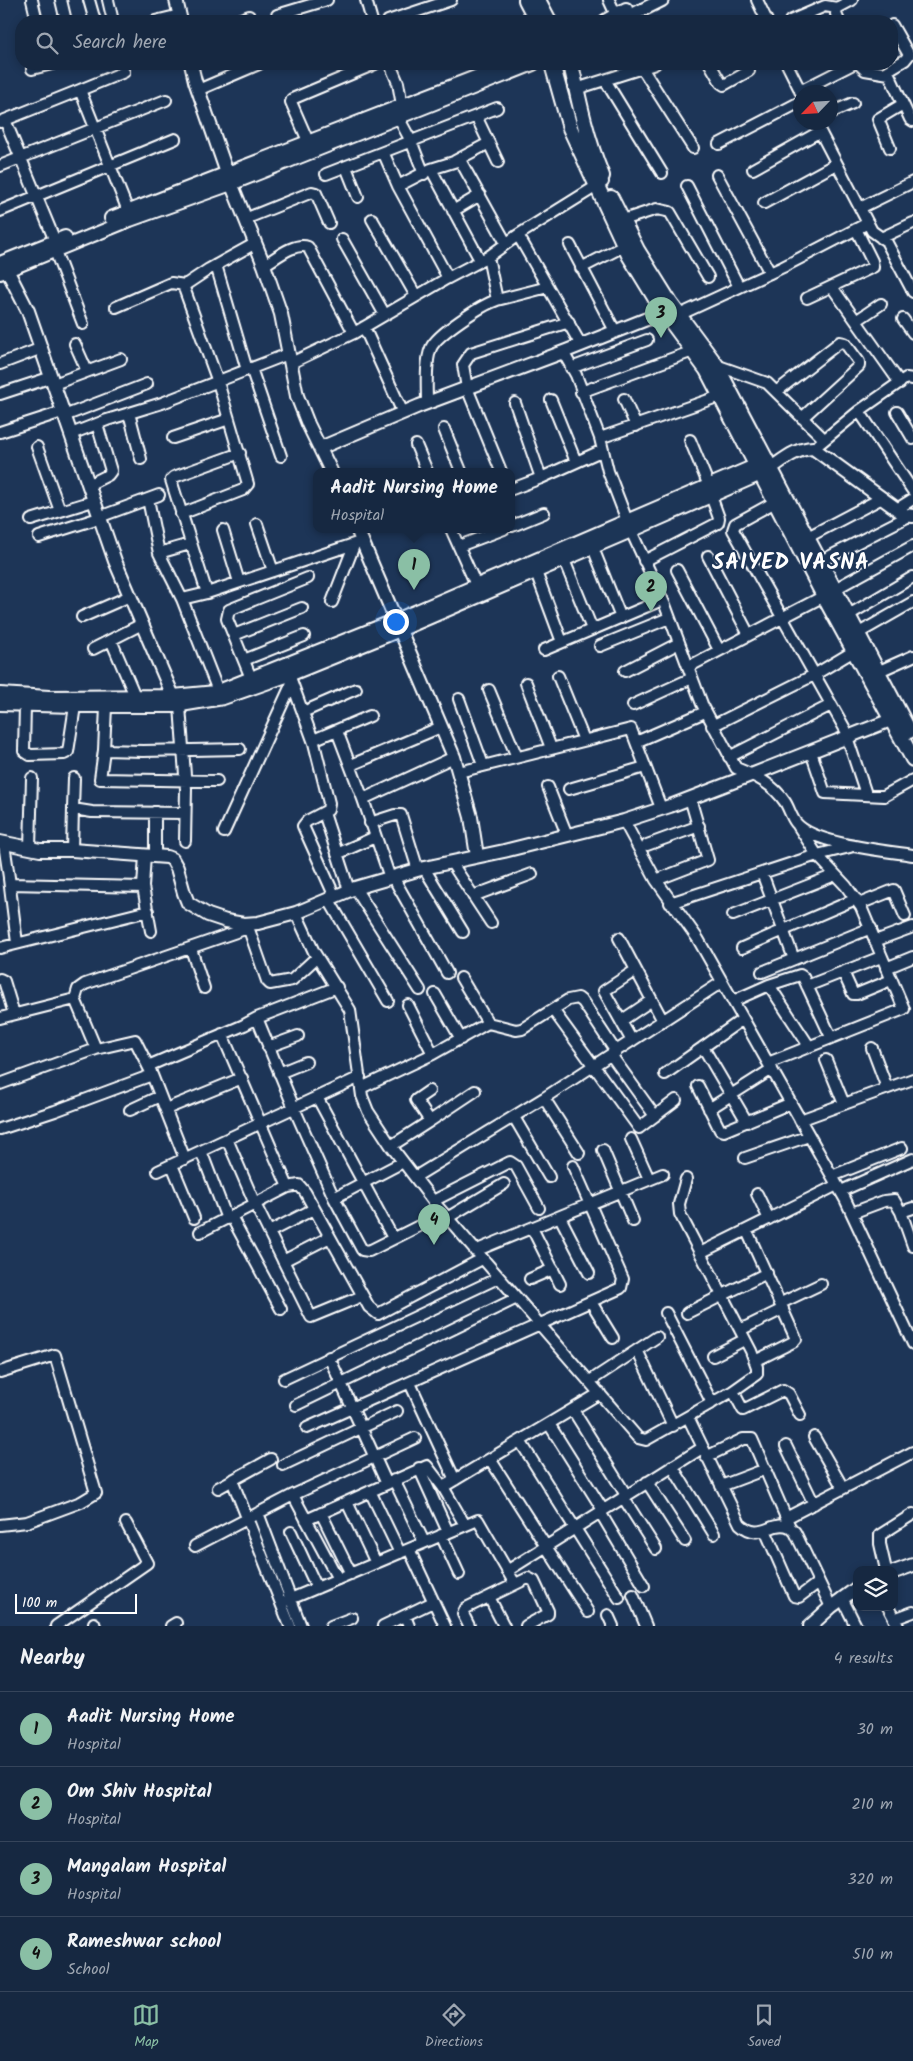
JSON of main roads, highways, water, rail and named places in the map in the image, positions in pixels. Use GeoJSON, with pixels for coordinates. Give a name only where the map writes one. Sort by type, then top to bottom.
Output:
{"type":"FeatureCollection","features":[{"type":"Feature","properties":{"kind":"main road"},"geometry":{"type":"LineString","coordinates":[[526,0],[533,15]]}},
{"type":"Feature","properties":{"kind":"main road"},"geometry":{"type":"LineString","coordinates":[[538,0],[546,15]]}},
{"type":"Feature","properties":{"kind":"main road"},"geometry":{"type":"LineString","coordinates":[[554,70],[565,115],[600,184],[624,246],[672,312],[716,365],[766,466],[819,562],[829,593],[854,651],[896,718],[913,739]]}},
{"type":"Feature","properties":{"kind":"main road"},"geometry":{"type":"LineString","coordinates":[[572,70],[600,184],[624,220],[638,250],[693,351],[766,466],[775,502],[829,593],[847,616],[857,634],[877,672],[913,759]]}},
{"type":"Feature","properties":{"kind":"place","name":"Mangalam Hospital"},"geometry":{"type":"Point","coordinates":[661,338]}},
{"type":"Feature","properties":{"kind":"place","name":"Aadit Nursing Home"},"geometry":{"type":"Point","coordinates":[414,590]}},
{"type":"Feature","properties":{"kind":"place","name":"Om Shiv Hospital"},"geometry":{"type":"Point","coordinates":[651,612]}},
{"type":"Feature","properties":{"kind":"place","name":"Rameshwar school"},"geometry":{"type":"Point","coordinates":[434,1245]}},
{"type":"Feature","properties":{"kind":"district","name":"SAIYED VASNA"},"geometry":{"type":"Point","coordinates":[791,563]}}]}
